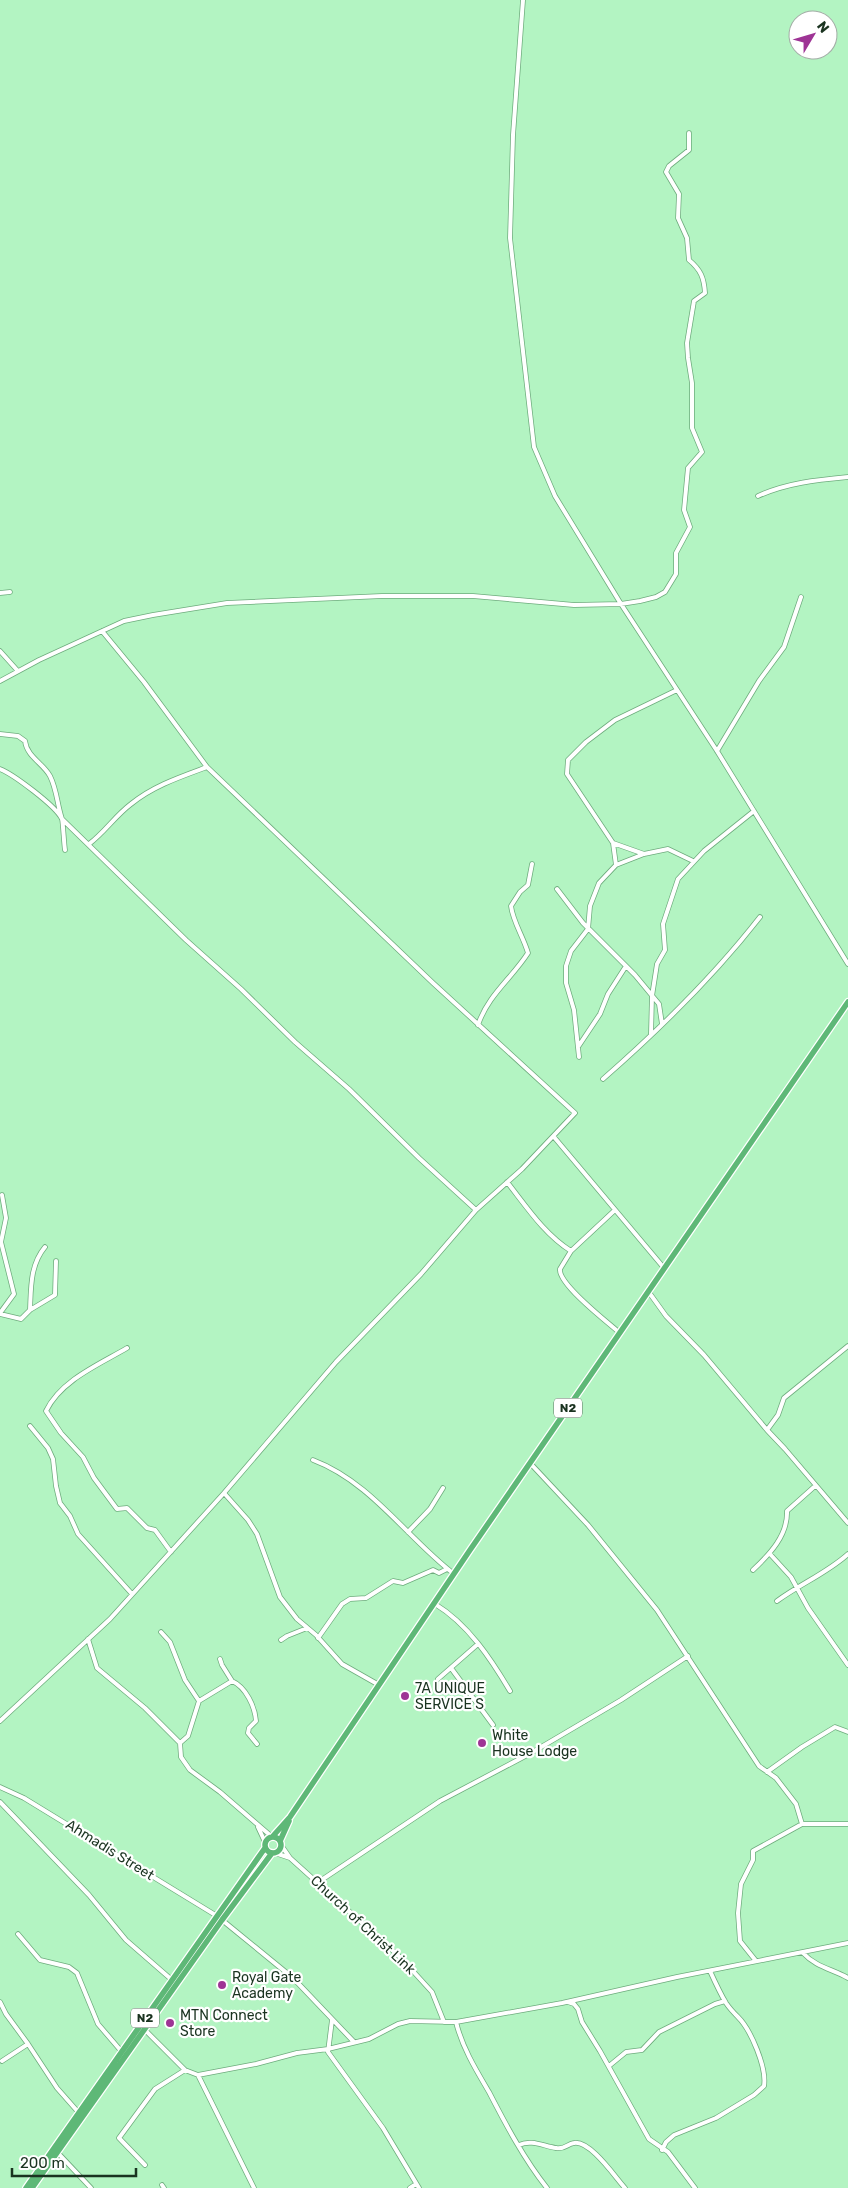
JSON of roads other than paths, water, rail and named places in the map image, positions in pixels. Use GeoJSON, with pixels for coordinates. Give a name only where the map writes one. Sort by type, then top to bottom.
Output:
{"type":"FeatureCollection","features":[{"type":"Feature","properties":{"kind":"highway","name":"N2"},"geometry":{"type":"LineString","coordinates":[[272,1836],[290,1817],[454,1574],[848,1002]]}},
{"type":"Feature","properties":{"kind":"highway","name":"N2"},"geometry":{"type":"LineString","coordinates":[[281,1843],[290,1817]]}},
{"type":"Feature","properties":{"kind":"highway"},"geometry":{"type":"LineString","coordinates":[[272,1836],[281,1843],[278,1851],[273,1853],[265,1845],[272,1836]]}},
{"type":"Feature","properties":{"kind":"highway","name":"N2"},"geometry":{"type":"LineString","coordinates":[[26,2188],[145,2030],[220,1918],[265,1845]]}},
{"type":"Feature","properties":{"kind":"highway","name":"N2"},"geometry":{"type":"LineString","coordinates":[[32,2188],[79,2112],[172,1980],[273,1853]]}},
{"type":"Feature","properties":{"kind":"street"},"geometry":{"type":"LineString","coordinates":[[523,0],[513,135],[510,238],[534,447],[555,496],[621,604],[717,751],[847,961]]}},
{"type":"Feature","properties":{"kind":"street"},"geometry":{"type":"LineString","coordinates":[[0,681],[17,670],[124,621],[153,614],[236,602],[410,596],[472,596],[574,605],[621,604],[656,597],[665,592],[676,574],[678,566],[676,553],[690,527],[684,510],[688,468],[702,452],[692,428],[692,383],[687,343],[694,301],[705,293],[704,278],[697,266],[689,260],[687,238],[678,218],[678,194],[666,172],[669,166],[689,150],[689,133]]}},
{"type":"Feature","properties":{"kind":"street"},"geometry":{"type":"LineString","coordinates":[[758,496],[776,488],[805,481],[848,477]]}},
{"type":"Feature","properties":{"kind":"street"},"geometry":{"type":"LineString","coordinates":[[0,593],[10,592]]}},
{"type":"Feature","properties":{"kind":"street"},"geometry":{"type":"LineString","coordinates":[[717,751],[759,681],[784,647],[801,597]]}},
{"type":"Feature","properties":{"kind":"street"},"geometry":{"type":"LineString","coordinates":[[0,1721],[88,1639],[132,1594],[224,1493],[336,1362],[421,1274],[476,1210],[554,1137],[576,1113],[478,1025],[207,767],[144,682],[102,631]]}},
{"type":"Feature","properties":{"kind":"street"},"geometry":{"type":"LineString","coordinates":[[0,650],[17,670]]}},
{"type":"Feature","properties":{"kind":"street"},"geometry":{"type":"LineString","coordinates":[[616,865],[613,843],[567,774],[568,760],[586,742],[615,720],[677,690]]}},
{"type":"Feature","properties":{"kind":"street"},"geometry":{"type":"LineString","coordinates":[[0,734],[18,736],[25,740],[26,747],[34,759],[49,774],[56,790],[57,804],[62,819],[65,850]]}},
{"type":"Feature","properties":{"kind":"street"},"geometry":{"type":"LineString","coordinates":[[89,844],[101,835],[131,803],[160,784],[207,767]]}},
{"type":"Feature","properties":{"kind":"street"},"geometry":{"type":"LineString","coordinates":[[0,769],[10,773],[39,795],[186,940],[242,989],[295,1042],[349,1089],[419,1158],[476,1210]]}},
{"type":"Feature","properties":{"kind":"street"},"geometry":{"type":"LineString","coordinates":[[651,1034],[652,996],[657,964],[665,950],[663,924],[678,879],[693,861],[754,811]]}},
{"type":"Feature","properties":{"kind":"street"},"geometry":{"type":"LineString","coordinates":[[613,843],[644,854]]}},
{"type":"Feature","properties":{"kind":"street"},"geometry":{"type":"LineString","coordinates":[[580,1057],[574,1010],[566,983],[566,966],[571,951],[588,929],[590,906],[599,883],[616,865],[644,854],[668,849],[693,861]]}},
{"type":"Feature","properties":{"kind":"street"},"geometry":{"type":"LineString","coordinates":[[478,1025],[483,1009],[518,969],[528,952],[512,918],[511,906],[520,892],[528,885],[532,864]]}},
{"type":"Feature","properties":{"kind":"street"},"geometry":{"type":"LineString","coordinates":[[558,889],[588,929],[626,966],[659,1004],[662,1024]]}},
{"type":"Feature","properties":{"kind":"street"},"geometry":{"type":"LineString","coordinates":[[603,1079],[662,1024],[733,952],[760,917]]}},
{"type":"Feature","properties":{"kind":"street"},"geometry":{"type":"LineString","coordinates":[[578,1047],[600,1014],[608,994],[626,966]]}},
{"type":"Feature","properties":{"kind":"street"},"geometry":{"type":"LineString","coordinates":[[554,1137],[664,1268]]}},
{"type":"Feature","properties":{"kind":"street"},"geometry":{"type":"LineString","coordinates":[[507,1182],[548,1233],[559,1244],[571,1251]]}},
{"type":"Feature","properties":{"kind":"street"},"geometry":{"type":"LineString","coordinates":[[2,1196],[6,1218],[1,1242],[14,1294],[0,1313],[21,1318],[30,1310],[55,1295],[56,1261]]}},
{"type":"Feature","properties":{"kind":"street"},"geometry":{"type":"LineString","coordinates":[[615,1210],[571,1251],[560,1269],[562,1278],[587,1304],[620,1333]]}},
{"type":"Feature","properties":{"kind":"street"},"geometry":{"type":"LineString","coordinates":[[30,1310],[31,1277],[39,1254],[45,1247]]}},
{"type":"Feature","properties":{"kind":"street"},"geometry":{"type":"LineString","coordinates":[[648,1291],[666,1316],[704,1355],[847,1522]]}},
{"type":"Feature","properties":{"kind":"street"},"geometry":{"type":"LineString","coordinates":[[767,1430],[778,1415],[784,1398],[848,1346]]}},
{"type":"Feature","properties":{"kind":"street"},"geometry":{"type":"LineString","coordinates":[[128,1348],[95,1366],[67,1387],[50,1403],[46,1411],[84,1458],[94,1478],[111,1503],[117,1509],[127,1508],[147,1528],[154,1530],[171,1552]]}},
{"type":"Feature","properties":{"kind":"street"},"geometry":{"type":"LineString","coordinates":[[30,1426],[48,1448],[54,1460],[56,1486],[60,1503],[70,1516],[78,1534],[132,1594]]}},
{"type":"Feature","properties":{"kind":"street"},"geometry":{"type":"LineString","coordinates":[[314,1460],[325,1464],[358,1486],[408,1532],[419,1545],[454,1574]]}},
{"type":"Feature","properties":{"kind":"street"},"geometry":{"type":"LineString","coordinates":[[530,1463],[588,1525],[658,1610],[759,1766],[776,1778],[796,1804],[802,1824]]}},
{"type":"Feature","properties":{"kind":"street"},"geometry":{"type":"LineString","coordinates":[[753,1570],[770,1554],[787,1522],[787,1510],[815,1486]]}},
{"type":"Feature","properties":{"kind":"street"},"geometry":{"type":"LineString","coordinates":[[408,1532],[430,1509],[443,1488]]}},
{"type":"Feature","properties":{"kind":"street"},"geometry":{"type":"LineString","coordinates":[[224,1493],[258,1534],[280,1597],[297,1619],[342,1664],[379,1685]]}},
{"type":"Feature","properties":{"kind":"street"},"geometry":{"type":"LineString","coordinates":[[770,1554],[791,1577],[808,1608],[848,1664]]}},
{"type":"Feature","properties":{"kind":"street"},"geometry":{"type":"LineString","coordinates":[[777,1601],[796,1587],[804,1585],[836,1564],[848,1554]]}},
{"type":"Feature","properties":{"kind":"street"},"geometry":{"type":"LineString","coordinates":[[318,1638],[342,1604],[350,1599],[366,1598],[393,1581],[403,1583],[433,1570],[439,1573],[447,1569]]}},
{"type":"Feature","properties":{"kind":"street"},"geometry":{"type":"LineString","coordinates":[[435,1604],[445,1610],[488,1654],[510,1691]]}},
{"type":"Feature","properties":{"kind":"street"},"geometry":{"type":"LineString","coordinates":[[281,1640],[308,1628]]}},
{"type":"Feature","properties":{"kind":"street"},"geometry":{"type":"LineString","coordinates":[[161,1632],[170,1642],[185,1680],[199,1700]]}},
{"type":"Feature","properties":{"kind":"street"},"geometry":{"type":"LineString","coordinates":[[88,1639],[98,1668],[144,1708],[180,1743],[181,1758],[190,1770],[220,1792],[272,1836]]}},
{"type":"Feature","properties":{"kind":"street"},"geometry":{"type":"LineString","coordinates":[[438,1679],[478,1644]]}},
{"type":"Feature","properties":{"kind":"street"},"geometry":{"type":"LineString","coordinates":[[317,1883],[440,1801],[544,1745],[621,1700],[688,1656]]}},
{"type":"Feature","properties":{"kind":"street"},"geometry":{"type":"LineString","coordinates":[[220,1659],[222,1666],[232,1681],[240,1686],[252,1705],[256,1721],[249,1728],[248,1733],[257,1744]]}},
{"type":"Feature","properties":{"kind":"street"},"geometry":{"type":"LineString","coordinates":[[451,1668],[493,1725]]}},
{"type":"Feature","properties":{"kind":"street"},"geometry":{"type":"LineString","coordinates":[[180,1743],[188,1736],[199,1700],[232,1681]]}},
{"type":"Feature","properties":{"kind":"street"},"geometry":{"type":"LineString","coordinates":[[767,1772],[794,1752],[835,1727],[848,1732]]}},
{"type":"Feature","properties":{"kind":"street","name":"Ahmadis Street"},"geometry":{"type":"LineString","coordinates":[[0,1787],[24,1798],[220,1918],[293,1978],[354,2042]]}},
{"type":"Feature","properties":{"kind":"street"},"geometry":{"type":"LineString","coordinates":[[0,1802],[89,1895],[126,1940],[172,1980]]}},
{"type":"Feature","properties":{"kind":"street"},"geometry":{"type":"LineString","coordinates":[[756,1961],[740,1941],[738,1914],[741,1884],[753,1860],[752,1851],[802,1824],[848,1824]]}},
{"type":"Feature","properties":{"kind":"street"},"geometry":{"type":"LineString","coordinates":[[257,1825],[265,1845]]}},
{"type":"Feature","properties":{"kind":"street","name":"Church of Christ Link"},"geometry":{"type":"LineString","coordinates":[[281,1843],[290,1858],[388,1945],[421,1979],[432,1992],[444,2022]]}},
{"type":"Feature","properties":{"kind":"street","name":"Church of Christ Link"},"geometry":{"type":"LineString","coordinates":[[273,1853],[290,1858]]}},
{"type":"Feature","properties":{"kind":"street"},"geometry":{"type":"LineString","coordinates":[[18,1934],[40,1960],[69,1967],[76,1973],[98,2024],[122,2052]]}},
{"type":"Feature","properties":{"kind":"street"},"geometry":{"type":"LineString","coordinates":[[145,2030],[186,2070],[198,2075],[369,2039],[404,2022],[456,2022],[568,2002],[848,1943]]}},
{"type":"Feature","properties":{"kind":"street"},"geometry":{"type":"LineString","coordinates":[[803,1952],[816,1964],[848,1978]]}},
{"type":"Feature","properties":{"kind":"street"},"geometry":{"type":"LineString","coordinates":[[662,2150],[666,2142],[674,2134],[716,2118],[748,2099],[764,2086],[765,2073],[756,2048],[744,2025],[737,2015],[732,2013],[724,2001],[710,1971]]}},
{"type":"Feature","properties":{"kind":"street"},"geometry":{"type":"LineString","coordinates":[[609,2066],[626,2052],[642,2050],[659,2032],[724,2001]]}},
{"type":"Feature","properties":{"kind":"street"},"geometry":{"type":"LineString","coordinates":[[0,2002],[6,2014],[56,2088],[79,2112]]}},
{"type":"Feature","properties":{"kind":"street"},"geometry":{"type":"LineString","coordinates":[[568,2002],[574,2004],[578,2010],[582,2022],[609,2066],[642,2128],[650,2139],[662,2150],[668,2152],[695,2188]]}},
{"type":"Feature","properties":{"kind":"street"},"geometry":{"type":"LineString","coordinates":[[332,2020],[328,2048],[332,2058],[383,2128],[418,2186],[410,2188]]}},
{"type":"Feature","properties":{"kind":"street"},"geometry":{"type":"LineString","coordinates":[[456,2022],[468,2053],[534,2172],[547,2188]]}},
{"type":"Feature","properties":{"kind":"street"},"geometry":{"type":"LineString","coordinates":[[2,2061],[28,2044]]}},
{"type":"Feature","properties":{"kind":"street"},"geometry":{"type":"LineString","coordinates":[[145,2165],[119,2138],[155,2089],[186,2070]]}},
{"type":"Feature","properties":{"kind":"street"},"geometry":{"type":"LineString","coordinates":[[198,2075],[254,2188]]}},
{"type":"Feature","properties":{"kind":"street"},"geometry":{"type":"LineString","coordinates":[[519,2145],[527,2141],[558,2149],[563,2149],[574,2143],[584,2145],[593,2151],[625,2188]]}},
{"type":"Feature","properties":{"kind":"street"},"geometry":{"type":"LineString","coordinates":[[55,2151],[91,2188]]}},
{"type":"Feature","properties":{"kind":"place","name":"7A UNIQUE SERVICE S"},"geometry":{"type":"Point","coordinates":[405,1696]}},
{"type":"Feature","properties":{"kind":"place","name":"White House Lodge"},"geometry":{"type":"Point","coordinates":[482,1743]}},
{"type":"Feature","properties":{"kind":"place","name":"Royal Gate Academy"},"geometry":{"type":"Point","coordinates":[222,1985]}},
{"type":"Feature","properties":{"kind":"place","name":"MTN Connect Store"},"geometry":{"type":"Point","coordinates":[170,2023]}}]}
